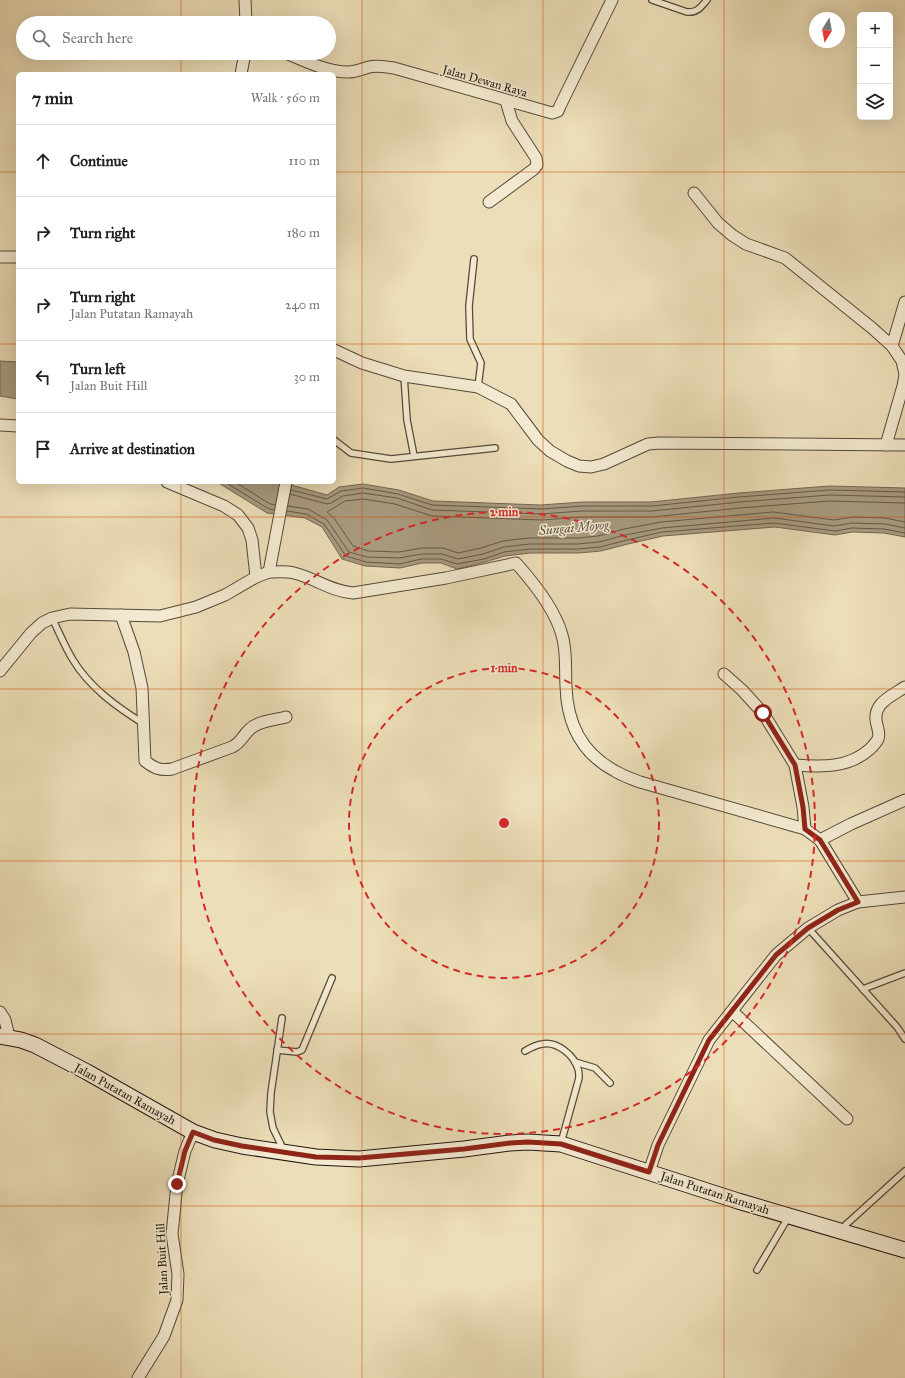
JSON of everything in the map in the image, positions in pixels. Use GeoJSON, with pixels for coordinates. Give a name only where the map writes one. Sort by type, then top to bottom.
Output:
{"type":"FeatureCollection","features":[{"type":"Feature","properties":{"kind":"main road","name":"Jalan Putatan Ramayah"},"geometry":{"type":"LineString","coordinates":[[4,1037],[35,1045],[74,1065],[193,1132],[214,1140],[242,1146],[316,1157],[359,1158],[464,1149],[510,1143],[528,1142],[561,1144],[789,1216],[905,1250]]}},
{"type":"Feature","properties":{"kind":"street"},"geometry":{"type":"LineString","coordinates":[[245,0],[246,16]]}},
{"type":"Feature","properties":{"kind":"street","name":"Jalan Dewan Raya"},"geometry":{"type":"LineString","coordinates":[[304,60],[334,70],[348,72],[381,66],[394,68],[552,113],[558,111],[612,0]]}},
{"type":"Feature","properties":{"kind":"street"},"geometry":{"type":"LineString","coordinates":[[242,72],[243,60]]}},
{"type":"Feature","properties":{"kind":"street"},"geometry":{"type":"LineString","coordinates":[[489,202],[534,169],[537,165],[536,158],[512,121],[506,101]]}},
{"type":"Feature","properties":{"kind":"street"},"geometry":{"type":"LineString","coordinates":[[694,193],[718,223],[732,235],[746,244],[785,258],[892,346],[902,361],[905,375],[904,386],[886,445]]}},
{"type":"Feature","properties":{"kind":"street"},"geometry":{"type":"LineString","coordinates":[[0,257],[16,257]]}},
{"type":"Feature","properties":{"kind":"street"},"geometry":{"type":"LineString","coordinates":[[892,346],[905,302]]}},
{"type":"Feature","properties":{"kind":"street"},"geometry":{"type":"LineString","coordinates":[[336,351],[362,363],[404,376],[478,387],[511,404],[538,440],[550,451],[567,461],[580,466],[604,464],[648,444],[905,445]]}},
{"type":"Feature","properties":{"kind":"street"},"geometry":{"type":"LineString","coordinates":[[0,425],[16,426]]}},
{"type":"Feature","properties":{"kind":"street"},"geometry":{"type":"LineString","coordinates":[[171,484],[224,506],[238,515],[248,528],[252,540],[256,576]]}},
{"type":"Feature","properties":{"kind":"street"},"geometry":{"type":"LineString","coordinates":[[269,572],[286,484]]}},
{"type":"Feature","properties":{"kind":"street"},"geometry":{"type":"LineString","coordinates":[[0,671],[31,633],[42,623],[52,618],[70,614],[160,616],[196,607],[224,595],[256,576],[269,572],[293,573],[332,589],[353,593],[446,578],[516,563],[541,594],[555,617],[562,633],[565,649],[567,703],[572,724],[581,743],[596,759],[615,772],[640,782],[805,829],[820,840],[858,902]]}},
{"type":"Feature","properties":{"kind":"street"},"geometry":{"type":"LineString","coordinates":[[121,615],[134,652],[142,688],[145,761],[155,769],[162,771],[172,770],[232,747],[239,744],[249,730],[254,726],[286,717]]}},
{"type":"Feature","properties":{"kind":"street"},"geometry":{"type":"LineString","coordinates":[[724,674],[742,690],[763,713],[795,765],[803,807],[805,829]]}},
{"type":"Feature","properties":{"kind":"street"},"geometry":{"type":"LineString","coordinates":[[795,765],[837,765],[852,761],[864,754],[878,740],[879,733],[875,718],[878,707],[880,704],[905,687]]}},
{"type":"Feature","properties":{"kind":"street"},"geometry":{"type":"LineString","coordinates":[[820,840],[905,800]]}},
{"type":"Feature","properties":{"kind":"street"},"geometry":{"type":"LineString","coordinates":[[649,1172],[658,1145],[709,1040],[776,955],[808,928],[838,910],[858,902],[905,897]]}},
{"type":"Feature","properties":{"kind":"street"},"geometry":{"type":"LineString","coordinates":[[732,1011],[847,1119]]}},
{"type":"Feature","properties":{"kind":"street"},"geometry":{"type":"LineString","coordinates":[[0,1012],[5,1020],[4,1037]]}},
{"type":"Feature","properties":{"kind":"street","name":"Jalan Buit Hill"},"geometry":{"type":"LineString","coordinates":[[138,1378],[164,1336],[177,1300],[178,1274],[172,1234],[177,1184],[185,1151],[193,1132]]}},
{"type":"Feature","properties":{"kind":"lane"},"geometry":{"type":"LineString","coordinates":[[652,0],[687,12],[698,10],[707,0]]}},
{"type":"Feature","properties":{"kind":"lane"},"geometry":{"type":"LineString","coordinates":[[474,259],[469,306],[470,339],[481,363],[478,387]]}},
{"type":"Feature","properties":{"kind":"lane"},"geometry":{"type":"LineString","coordinates":[[404,376],[408,420],[414,456]]}},
{"type":"Feature","properties":{"kind":"lane"},"geometry":{"type":"LineString","coordinates":[[336,442],[350,452],[391,459],[495,448]]}},
{"type":"Feature","properties":{"kind":"lane"},"geometry":{"type":"LineString","coordinates":[[52,618],[73,661],[88,680],[116,706],[144,725]]}},
{"type":"Feature","properties":{"kind":"lane"},"geometry":{"type":"LineString","coordinates":[[808,928],[897,1027],[905,1039]]}},
{"type":"Feature","properties":{"kind":"lane"},"geometry":{"type":"LineString","coordinates":[[863,989],[905,973]]}},
{"type":"Feature","properties":{"kind":"lane"},"geometry":{"type":"LineString","coordinates":[[277,1050],[297,1052],[302,1050],[332,978]]}},
{"type":"Feature","properties":{"kind":"lane"},"geometry":{"type":"LineString","coordinates":[[282,1018],[271,1093],[270,1112],[274,1128],[285,1153]]}},
{"type":"Feature","properties":{"kind":"lane"},"geometry":{"type":"LineString","coordinates":[[525,1051],[544,1043],[551,1044],[561,1048],[572,1057],[578,1068],[579,1078],[561,1144]]}},
{"type":"Feature","properties":{"kind":"lane"},"geometry":{"type":"LineString","coordinates":[[575,1062],[595,1068],[610,1083]]}},
{"type":"Feature","properties":{"kind":"lane"},"geometry":{"type":"LineString","coordinates":[[838,1231],[905,1171]]}},
{"type":"Feature","properties":{"kind":"lane"},"geometry":{"type":"LineString","coordinates":[[757,1270],[789,1216]]}},
{"type":"Feature","properties":{"kind":"water"},"geometry":{"type":"Polygon","coordinates":[[[0,361],[16,362],[16,399],[0,396],[0,361]]]}},
{"type":"Feature","properties":{"kind":"water","name":"Sungai Moyog"},"geometry":{"type":"Polygon","coordinates":[[[220,484],[288,484],[327,495],[339,487],[363,484],[399,490],[433,501],[541,505],[582,502],[651,502],[829,486],[905,488],[905,537],[884,533],[852,532],[835,535],[775,527],[663,536],[601,551],[579,553],[530,553],[505,556],[457,569],[441,563],[422,563],[400,568],[365,566],[342,559],[322,527],[305,518],[267,513],[220,484]]]}},
{"type":"Feature","properties":{"kind":"route"},"geometry":{"type":"LineString","coordinates":[[177,1184],[185,1151],[193,1132],[214,1140],[242,1146],[316,1157],[359,1158],[528,1142],[561,1144],[649,1172],[658,1145],[709,1040],[776,955],[808,928],[838,910],[858,902],[820,840],[805,829],[803,807],[795,765],[763,713]]}}]}
